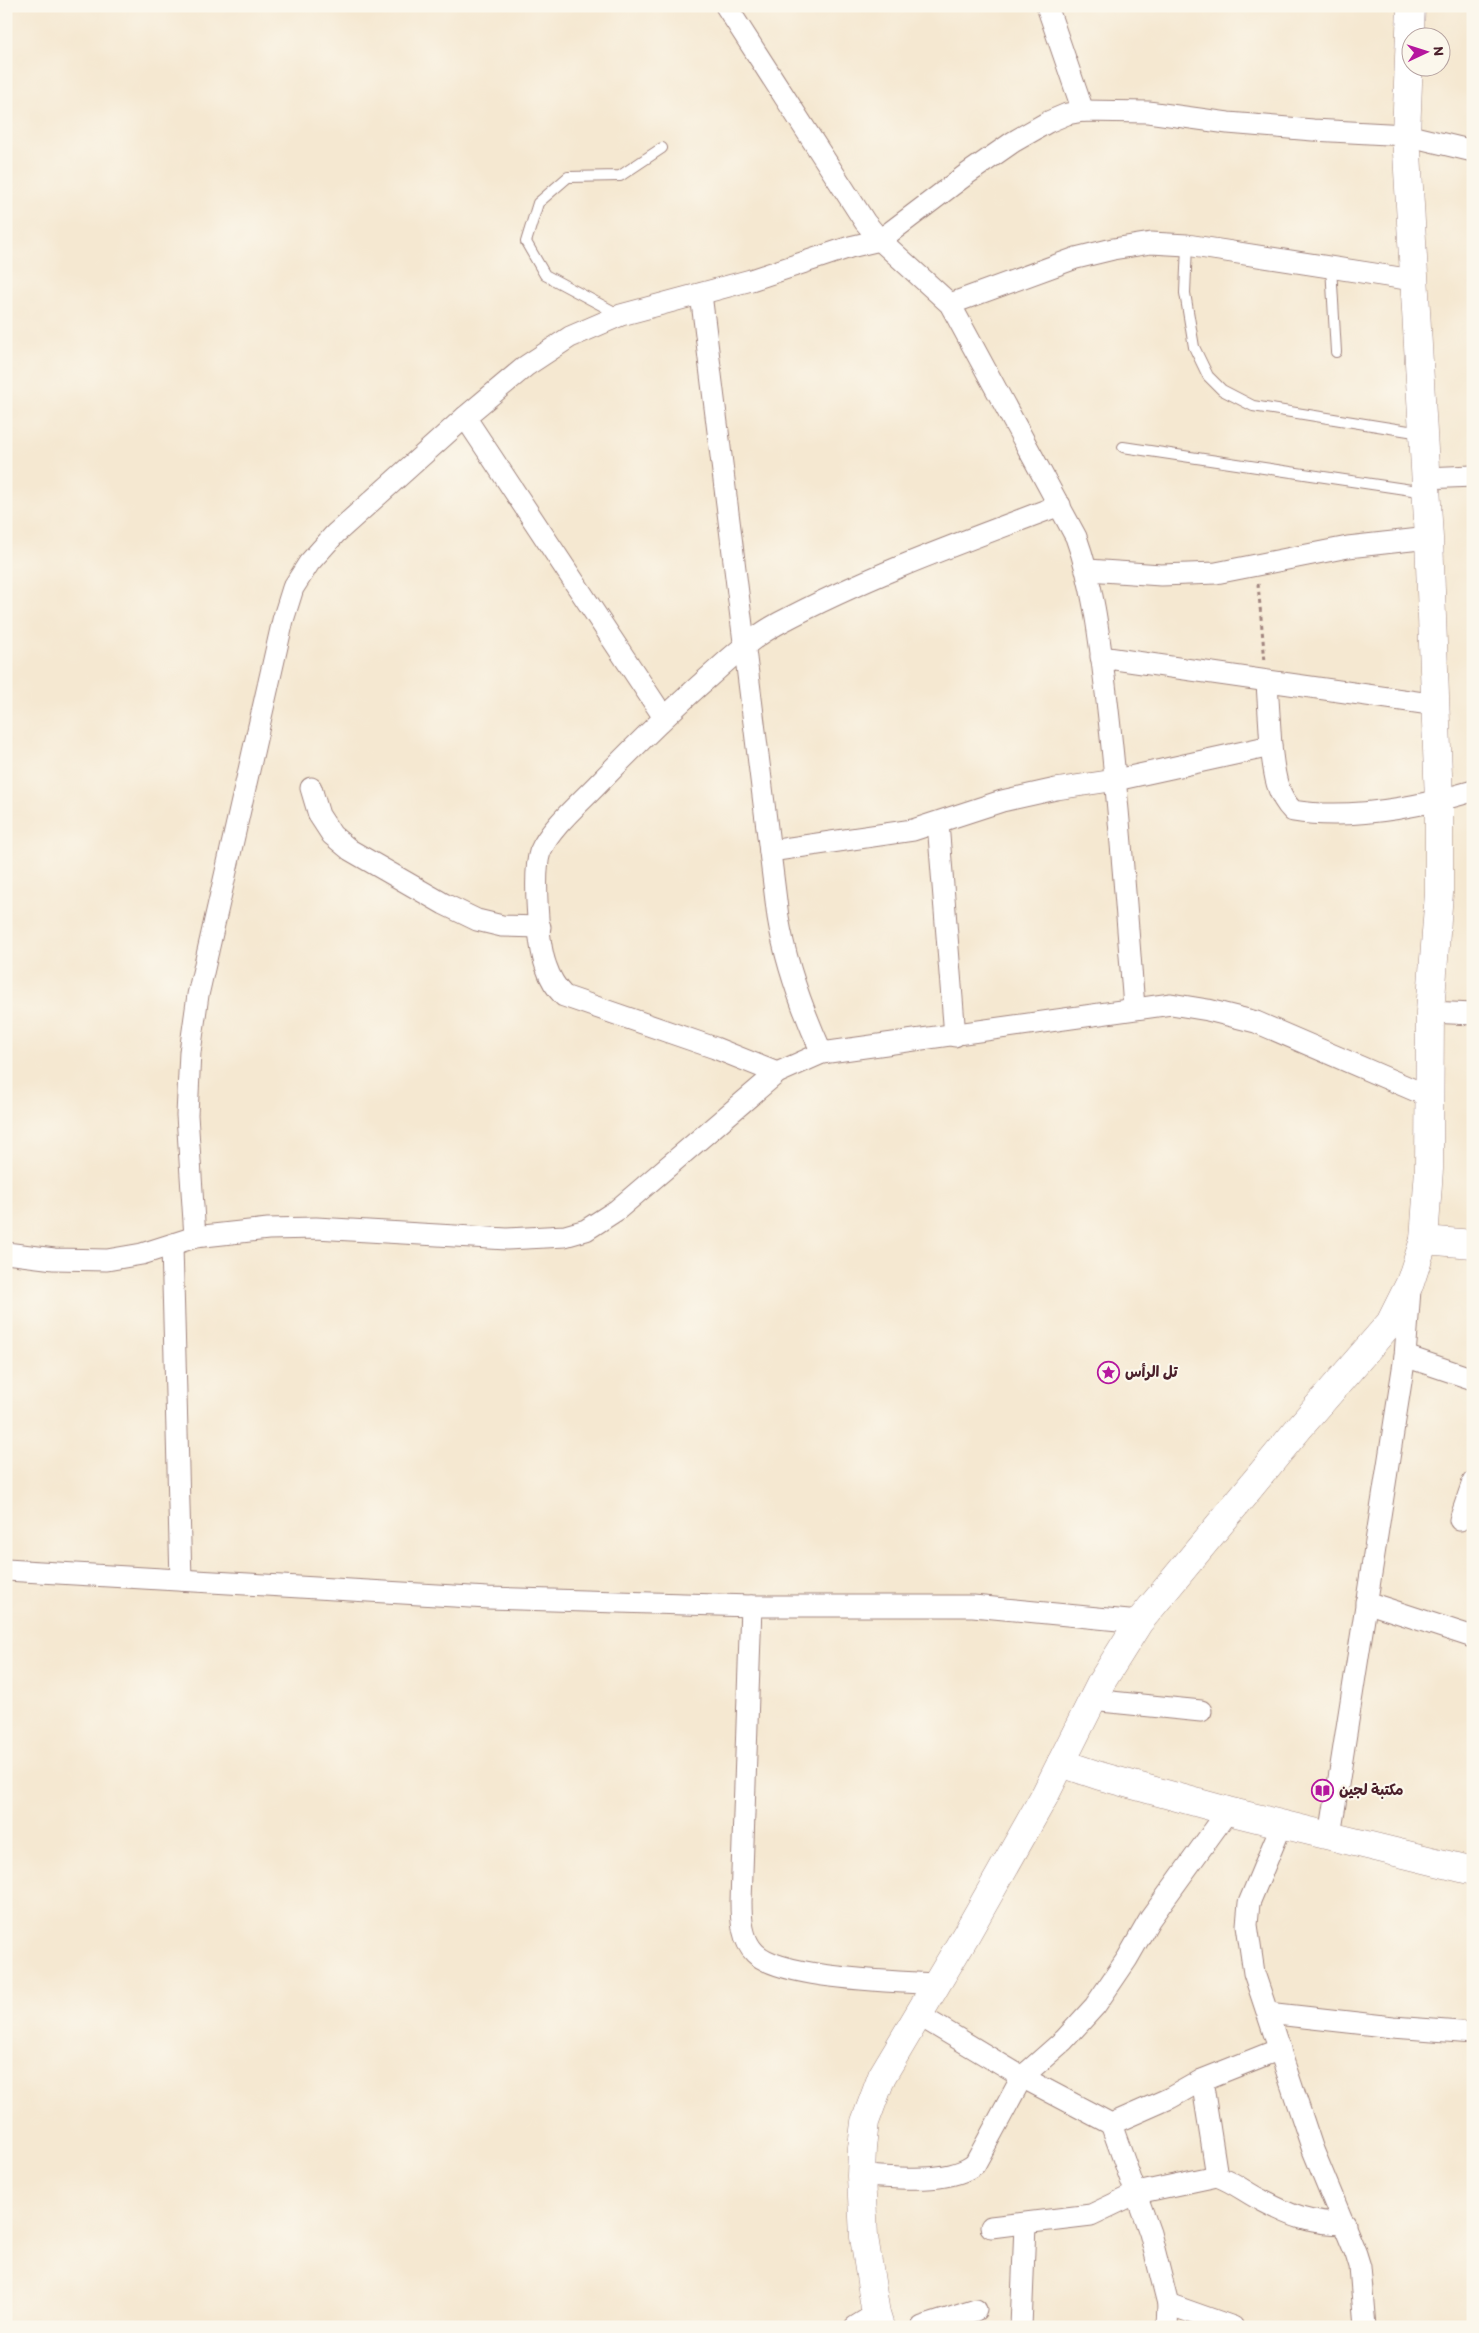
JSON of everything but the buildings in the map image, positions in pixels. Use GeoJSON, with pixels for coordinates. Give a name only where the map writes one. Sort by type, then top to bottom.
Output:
{"type":"FeatureCollection","features":[{"type":"Feature","properties":{"kind":"street"},"geometry":{"type":"LineString","coordinates":[[726,6],[866,222],[880,240],[950,304],[1076,537],[1088,570],[1102,657],[1116,780],[1134,1007]]}},
{"type":"Feature","properties":{"kind":"street"},"geometry":{"type":"LineString","coordinates":[[1046,6],[1083,111]]}},
{"type":"Feature","properties":{"kind":"street"},"geometry":{"type":"LineString","coordinates":[[871,2323],[864,2237],[861,2176],[862,2148],[865,2122],[882,2076],[917,2014],[967,1933],[1061,1762],[1091,1700],[1139,1622],[1299,1428],[1377,1340],[1400,1306],[1410,1283],[1424,1240],[1429,1169],[1430,1012],[1439,893],[1439,801],[1429,538],[1406,134],[1412,6]]}},
{"type":"Feature","properties":{"kind":"street"},"geometry":{"type":"LineString","coordinates":[[195,1237],[187,1115],[190,1052],[198,995],[283,620],[293,588],[309,563],[335,534],[465,417],[526,366],[570,337],[620,315],[700,294],[880,240],[967,174],[1013,142],[1048,122],[1083,111],[1148,112],[1304,129],[1406,134],[1473,151]]}},
{"type":"Feature","properties":{"kind":"street"},"geometry":{"type":"LineString","coordinates":[[950,304],[1076,258],[1113,249],[1151,243],[1187,245],[1413,280]]}},
{"type":"Feature","properties":{"kind":"street"},"geometry":{"type":"LineString","coordinates":[[700,294],[784,953],[809,1024],[822,1053]]}},
{"type":"Feature","properties":{"kind":"street"},"geometry":{"type":"LineString","coordinates":[[465,417],[664,716]]}},
{"type":"Feature","properties":{"kind":"street"},"geometry":{"type":"LineString","coordinates":[[1426,485],[1473,476]]}},
{"type":"Feature","properties":{"kind":"street"},"geometry":{"type":"LineString","coordinates":[[777,1073],[715,1048],[564,996],[553,984],[545,964],[540,927],[537,866],[541,851],[549,838],[574,809],[664,716],[745,644],[778,624],[910,562],[1060,505]]}},
{"type":"Feature","properties":{"kind":"street"},"geometry":{"type":"LineString","coordinates":[[1088,570],[1189,575],[1216,573],[1348,547],[1429,538]]}},
{"type":"Feature","properties":{"kind":"street"},"geometry":{"type":"LineString","coordinates":[[1102,657],[1436,705]]}},
{"type":"Feature","properties":{"kind":"street"},"geometry":{"type":"LineString","coordinates":[[1267,682],[1275,780],[1287,804],[1293,811],[1342,813],[1439,801],[1473,791]]}},
{"type":"Feature","properties":{"kind":"street"},"geometry":{"type":"LineString","coordinates":[[770,851],[881,836],[938,823],[1002,801],[1056,789],[1116,780],[1271,746]]}},
{"type":"Feature","properties":{"kind":"street"},"geometry":{"type":"LineString","coordinates":[[311,788],[319,815],[332,835],[350,850],[444,904],[477,920],[502,926],[540,927]]}},
{"type":"Feature","properties":{"kind":"street"},"geometry":{"type":"LineString","coordinates":[[938,823],[955,1036]]}},
{"type":"Feature","properties":{"kind":"street"},"geometry":{"type":"LineString","coordinates":[[6,1253],[54,1259],[106,1260],[142,1254],[172,1246],[195,1237],[268,1229],[316,1228],[506,1238],[565,1236],[586,1230],[617,1210],[777,1073],[822,1053],[955,1036],[1134,1007],[1171,1004],[1208,1010],[1256,1022],[1428,1096]]}},
{"type":"Feature","properties":{"kind":"street"},"geometry":{"type":"LineString","coordinates":[[1430,1012],[1473,1014]]}},
{"type":"Feature","properties":{"kind":"street"},"geometry":{"type":"LineString","coordinates":[[1424,1240],[1473,1244]]}},
{"type":"Feature","properties":{"kind":"street"},"geometry":{"type":"LineString","coordinates":[[172,1246],[181,1580]]}},
{"type":"Feature","properties":{"kind":"street"},"geometry":{"type":"LineString","coordinates":[[1330,1836],[1405,1356],[1410,1283]]}},
{"type":"Feature","properties":{"kind":"street"},"geometry":{"type":"LineString","coordinates":[[1405,1356],[1473,1379]]}},
{"type":"Feature","properties":{"kind":"street"},"geometry":{"type":"LineString","coordinates":[[1460,1520],[1473,1482]]}},
{"type":"Feature","properties":{"kind":"street"},"geometry":{"type":"LineString","coordinates":[[6,1570],[488,1598],[751,1606],[973,1606],[1139,1622]]}},
{"type":"Feature","properties":{"kind":"street"},"geometry":{"type":"LineString","coordinates":[[1366,1602],[1473,1637]]}},
{"type":"Feature","properties":{"kind":"street"},"geometry":{"type":"LineString","coordinates":[[751,1606],[741,1902],[742,1924],[747,1942],[755,1953],[767,1961],[794,1971],[935,1984]]}},
{"type":"Feature","properties":{"kind":"street"},"geometry":{"type":"LineString","coordinates":[[1091,1700],[1201,1711]]}},
{"type":"Feature","properties":{"kind":"street"},"geometry":{"type":"LineString","coordinates":[[1061,1762],[1100,1776],[1228,1811],[1473,1870]]}},
{"type":"Feature","properties":{"kind":"street"},"geometry":{"type":"LineString","coordinates":[[861,2176],[916,2178],[959,2175],[975,2164],[1022,2077],[1064,2040],[1095,2006],[1150,1919],[1228,1811]]}},
{"type":"Feature","properties":{"kind":"street"},"geometry":{"type":"LineString","coordinates":[[1282,1824],[1254,1887],[1246,1914],[1254,1973],[1313,2150],[1360,2266],[1365,2327]]}},
{"type":"Feature","properties":{"kind":"street"},"geometry":{"type":"LineString","coordinates":[[1268,2012],[1393,2028],[1473,2033]]}},
{"type":"Feature","properties":{"kind":"street"},"geometry":{"type":"LineString","coordinates":[[917,2014],[1022,2077],[1112,2124],[1138,2193],[1168,2304],[1167,2327]]}},
{"type":"Feature","properties":{"kind":"street"},"geometry":{"type":"LineString","coordinates":[[1112,2124],[1170,2098],[1202,2080],[1280,2048]]}},
{"type":"Feature","properties":{"kind":"street"},"geometry":{"type":"LineString","coordinates":[[1202,2080],[1217,2176]]}},
{"type":"Feature","properties":{"kind":"street"},"geometry":{"type":"LineString","coordinates":[[990,2227],[1025,2225],[1096,2214],[1138,2193],[1217,2176],[1229,2180],[1260,2200],[1308,2222],[1344,2224]]}},
{"type":"Feature","properties":{"kind":"street"},"geometry":{"type":"LineString","coordinates":[[1021,2327],[1025,2225]]}},
{"type":"Feature","properties":{"kind":"street"},"geometry":{"type":"LineString","coordinates":[[1168,2304],[1233,2327]]}},
{"type":"Feature","properties":{"kind":"street"},"geometry":{"type":"LineString","coordinates":[[922,2327],[976,2310]]}},
{"type":"Feature","properties":{"kind":"lane"},"geometry":{"type":"LineString","coordinates":[[620,315],[545,275],[526,242],[538,203],[568,177],[620,176],[662,148]]}},
{"type":"Feature","properties":{"kind":"lane"},"geometry":{"type":"LineString","coordinates":[[1187,245],[1185,293],[1194,347],[1208,376],[1222,390],[1253,406],[1423,433]]}},
{"type":"Feature","properties":{"kind":"lane"},"geometry":{"type":"LineString","coordinates":[[1331,267],[1336,352]]}},
{"type":"Feature","properties":{"kind":"lane"},"geometry":{"type":"LineString","coordinates":[[1123,447],[1426,485]]}},
{"type":"Feature","properties":{"kind":"path"},"geometry":{"type":"LineString","coordinates":[[1256,565],[1267,682]]}},
{"type":"Feature","properties":{"kind":"place","name":"تل الرأس"},"geometry":{"type":"Point","coordinates":[1109,1372]}},
{"type":"Feature","properties":{"kind":"place","name":"مكتبة لجين"},"geometry":{"type":"Point","coordinates":[1323,1790]}}]}
